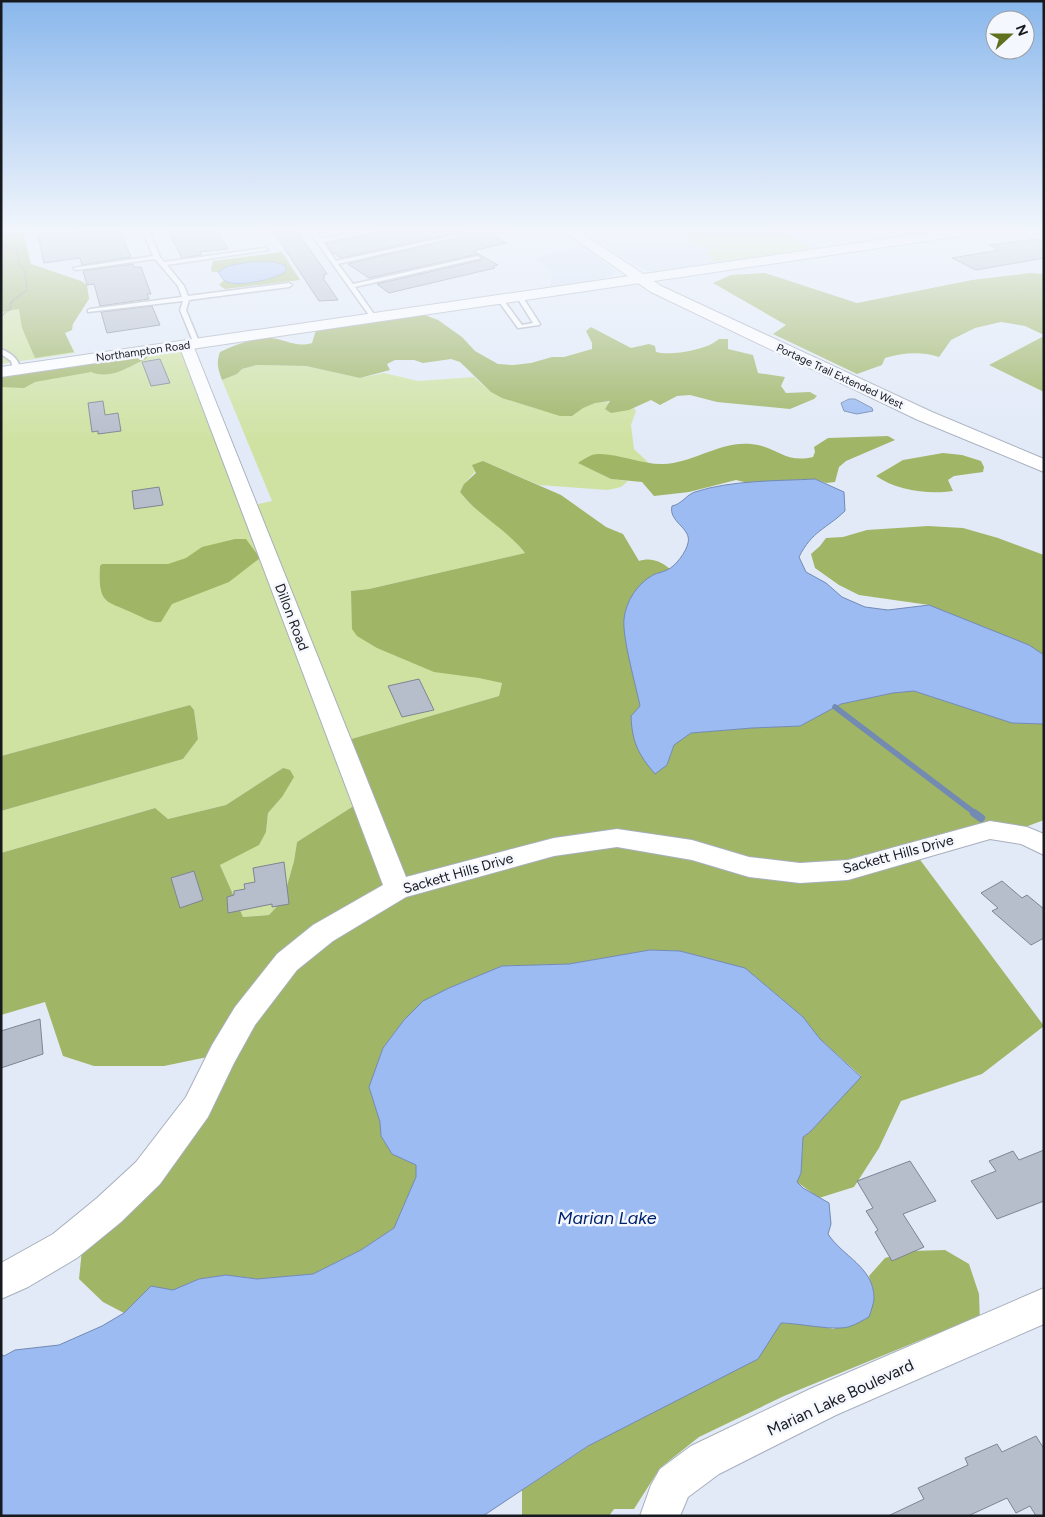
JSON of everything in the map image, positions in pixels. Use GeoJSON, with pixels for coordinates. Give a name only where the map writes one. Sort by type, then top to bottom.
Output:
{"type":"FeatureCollection","features":[{"type":"Feature","properties":{"kind":"street","name":"Northampton Road"},"geometry":{"type":"LineString","coordinates":[[9,371],[480,302]]}},
{"type":"Feature","properties":{"kind":"street","name":"Portage Trail Extended West"},"geometry":{"type":"LineString","coordinates":[[682,302],[908,409],[1044,466]]}},
{"type":"Feature","properties":{"kind":"street","name":"Dillon Road"},"geometry":{"type":"LineString","coordinates":[[192,344],[398,889]]}},
{"type":"Feature","properties":{"kind":"street","name":"Sackett Hills Drive"},"geometry":{"type":"LineString","coordinates":[[1,1281],[16,1275],[65,1246],[109,1210],[148,1173],[198,1107],[223,1054],[245,1016],[287,962],[322,933],[398,889],[554,847],[617,838],[692,850],[749,867],[800,873],[848,870],[990,830],[1027,836],[1044,846]]}},
{"type":"Feature","properties":{"kind":"street","name":"Marian Lake Boulevard"},"geometry":{"type":"LineString","coordinates":[[660,1516],[665,1499],[674,1483],[705,1460],[823,1402],[1044,1306]]}},
{"type":"Feature","properties":{"kind":"lane"},"geometry":{"type":"LineString","coordinates":[[90,311],[170,302]]}},
{"type":"Feature","properties":{"kind":"lane"},"geometry":{"type":"LineString","coordinates":[[185,302],[183,310],[192,344]]}},
{"type":"Feature","properties":{"kind":"lane"},"geometry":{"type":"LineString","coordinates":[[362,302],[373,317]]}},
{"type":"Feature","properties":{"kind":"lane"},"geometry":{"type":"LineString","coordinates":[[502,302],[520,326],[537,324],[524,302]]}},
{"type":"Feature","properties":{"kind":"lane"},"geometry":{"type":"LineString","coordinates":[[1,351],[16,363],[9,371]]}},
{"type":"Feature","properties":{"kind":"path"},"geometry":{"type":"LineString","coordinates":[[1,316],[10,309],[11,302]]}},
{"type":"Feature","properties":{"kind":"green space"},"geometry":{"type":"Polygon","coordinates":[[[1,302],[49,302],[75,353],[1,364],[1,302]]]}},
{"type":"Feature","properties":{"kind":"green space"},"geometry":{"type":"Polygon","coordinates":[[[1,302],[87,302],[73,324],[72,330],[65,333],[74,352],[35,358],[22,328],[19,309],[1,312],[1,302]]]}},
{"type":"Feature","properties":{"kind":"green space"},"geometry":{"type":"Polygon","coordinates":[[[746,302],[1044,302],[1044,335],[1025,326],[1001,322],[975,328],[951,340],[939,357],[918,353],[898,355],[885,358],[882,365],[857,374],[773,334],[786,325],[746,302]]]}},
{"type":"Feature","properties":{"kind":"green space"},"geometry":{"type":"Polygon","coordinates":[[[422,314],[438,320],[462,337],[475,351],[498,364],[531,363],[552,357],[564,357],[592,349],[592,343],[586,331],[591,327],[631,348],[649,344],[655,346],[656,352],[663,353],[689,351],[706,346],[719,339],[728,339],[728,349],[753,355],[758,373],[785,377],[781,386],[786,393],[810,392],[817,396],[790,409],[717,402],[690,395],[677,396],[660,405],[651,400],[629,410],[611,413],[605,409],[610,401],[595,403],[583,408],[572,416],[560,416],[502,398],[491,392],[460,362],[451,359],[423,363],[414,360],[395,360],[387,364],[390,370],[360,378],[306,366],[257,365],[242,369],[237,374],[222,380],[219,373],[220,352],[244,342],[270,338],[295,344],[306,344],[312,343],[316,330],[422,314]]]}},
{"type":"Feature","properties":{"kind":"green space"},"geometry":{"type":"Polygon","coordinates":[[[1044,336],[1044,392],[989,365],[1044,336]]]}},
{"type":"Feature","properties":{"kind":"green space"},"geometry":{"type":"Polygon","coordinates":[[[186,345],[249,506],[272,501],[222,380],[237,374],[242,369],[257,365],[306,366],[360,378],[384,373],[418,381],[474,377],[498,395],[558,414],[574,414],[588,405],[600,402],[611,403],[629,410],[634,408],[636,411],[631,425],[634,449],[651,465],[610,455],[579,463],[611,479],[628,481],[621,487],[608,490],[539,485],[483,461],[460,492],[467,501],[507,532],[525,553],[369,589],[351,591],[358,636],[394,654],[502,683],[499,696],[341,742],[363,800],[297,842],[294,861],[283,900],[269,915],[243,917],[220,865],[266,832],[268,813],[282,797],[283,768],[226,805],[168,819],[154,808],[1,853],[1,811],[183,759],[198,738],[194,710],[190,705],[1,756],[1,373],[186,345]]]}},
{"type":"Feature","properties":{"kind":"green space"},"geometry":{"type":"Polygon","coordinates":[[[148,355],[146,359],[113,374],[91,372],[35,382],[24,388],[1,387],[1,377],[148,355]]]}},
{"type":"Feature","properties":{"kind":"green space"},"geometry":{"type":"Polygon","coordinates":[[[888,436],[895,440],[846,461],[839,467],[835,482],[826,483],[815,479],[748,483],[736,480],[689,492],[654,496],[642,482],[611,479],[578,463],[592,455],[607,454],[655,464],[674,463],[717,449],[740,444],[760,445],[787,456],[803,459],[813,457],[814,447],[828,438],[888,436]]]}},
{"type":"Feature","properties":{"kind":"green space"},"geometry":{"type":"Polygon","coordinates":[[[943,453],[962,455],[981,461],[984,467],[983,472],[954,476],[948,480],[953,491],[943,492],[923,492],[903,488],[876,476],[903,460],[943,453]]]}},
{"type":"Feature","properties":{"kind":"green space"},"geometry":{"type":"Polygon","coordinates":[[[483,461],[561,495],[606,527],[623,534],[639,561],[655,560],[670,569],[653,575],[624,620],[640,707],[667,765],[674,745],[691,733],[800,726],[841,704],[893,693],[914,691],[1012,723],[1044,724],[1044,820],[1012,832],[915,853],[1044,1026],[982,1074],[901,1101],[879,1148],[854,1187],[819,1198],[797,1182],[801,1173],[803,1137],[810,1132],[861,1076],[820,1039],[803,1017],[745,968],[680,951],[650,950],[569,964],[502,966],[449,988],[404,1020],[383,1048],[369,1087],[380,1122],[381,1136],[392,1154],[416,1165],[416,1177],[394,1228],[361,1250],[313,1274],[257,1279],[226,1275],[199,1279],[173,1291],[151,1286],[124,1313],[103,1302],[79,1279],[84,1230],[222,1054],[164,1066],[94,1066],[63,1056],[45,1002],[1,1015],[1,853],[155,808],[168,819],[226,805],[283,768],[290,770],[294,777],[282,797],[268,813],[266,832],[259,845],[220,865],[243,917],[269,915],[283,900],[294,861],[297,842],[363,800],[341,742],[499,696],[502,683],[434,672],[377,648],[357,636],[352,629],[351,591],[369,589],[525,553],[518,544],[467,501],[460,492],[464,484],[476,473],[472,465],[483,461]]]}},
{"type":"Feature","properties":{"kind":"green space"},"geometry":{"type":"Polygon","coordinates":[[[928,526],[963,528],[998,538],[1044,555],[1044,655],[1028,645],[929,605],[859,595],[839,585],[815,568],[811,554],[826,538],[843,537],[867,530],[928,526]]]}},
{"type":"Feature","properties":{"kind":"green space"},"geometry":{"type":"Polygon","coordinates":[[[235,539],[246,539],[260,558],[229,582],[172,604],[161,622],[151,621],[117,606],[106,600],[103,595],[100,579],[100,566],[102,564],[168,564],[186,558],[202,547],[235,539]]]}},
{"type":"Feature","properties":{"kind":"green space"},"geometry":{"type":"Polygon","coordinates":[[[190,705],[194,710],[198,739],[183,759],[1,811],[1,756],[190,705]]]}},
{"type":"Feature","properties":{"kind":"green space"},"geometry":{"type":"Polygon","coordinates":[[[945,1250],[969,1264],[979,1294],[980,1323],[933,1335],[784,1396],[699,1437],[660,1468],[634,1509],[614,1509],[609,1516],[522,1516],[522,1490],[590,1445],[757,1359],[780,1323],[814,1325],[834,1329],[874,1296],[869,1276],[885,1258],[911,1251],[945,1250]]]}},
{"type":"Feature","properties":{"kind":"water"},"geometry":{"type":"Polygon","coordinates":[[[849,399],[855,399],[872,408],[873,411],[857,414],[844,411],[841,403],[849,399]]]}},
{"type":"Feature","properties":{"kind":"water"},"geometry":{"type":"Polygon","coordinates":[[[815,479],[844,492],[845,511],[814,536],[804,548],[799,557],[806,572],[826,583],[842,597],[865,607],[888,610],[929,605],[1029,645],[1044,655],[1044,724],[1012,723],[914,691],[893,693],[841,704],[800,726],[691,733],[674,745],[667,765],[655,774],[640,754],[633,733],[631,716],[640,706],[627,649],[624,619],[627,606],[637,588],[653,575],[667,570],[674,565],[687,547],[687,533],[673,516],[672,506],[695,492],[724,485],[815,479]]]}},
{"type":"Feature","properties":{"kind":"water","name":"Marian Lake"},"geometry":{"type":"Polygon","coordinates":[[[650,950],[680,951],[745,968],[803,1017],[820,1039],[861,1077],[810,1132],[803,1137],[801,1173],[797,1182],[803,1188],[829,1203],[831,1224],[828,1234],[869,1278],[873,1287],[874,1300],[869,1317],[845,1328],[781,1323],[758,1359],[588,1446],[483,1516],[1,1516],[1,1354],[4,1356],[15,1350],[59,1345],[102,1326],[124,1313],[151,1286],[173,1290],[199,1279],[226,1275],[257,1279],[313,1274],[361,1250],[394,1228],[416,1177],[416,1165],[392,1154],[381,1136],[380,1122],[369,1087],[383,1048],[404,1020],[423,1001],[502,966],[569,964],[650,950]]]}},
{"type":"Feature","properties":{"kind":"building"},"geometry":{"type":"Polygon","coordinates":[[[99,302],[129,302],[100,306],[99,302]]]}},
{"type":"Feature","properties":{"kind":"building"},"geometry":{"type":"Polygon","coordinates":[[[152,306],[160,325],[107,333],[101,312],[152,306]]]}},
{"type":"Feature","properties":{"kind":"building"},"geometry":{"type":"Polygon","coordinates":[[[160,359],[170,383],[151,386],[142,362],[160,359]]]}},
{"type":"Feature","properties":{"kind":"building"},"geometry":{"type":"Polygon","coordinates":[[[103,401],[105,415],[118,413],[121,431],[98,434],[98,431],[92,432],[88,403],[103,401]]]}},
{"type":"Feature","properties":{"kind":"building"},"geometry":{"type":"Polygon","coordinates":[[[159,487],[163,505],[134,509],[132,491],[159,487]]]}},
{"type":"Feature","properties":{"kind":"building"},"geometry":{"type":"Polygon","coordinates":[[[419,679],[434,710],[402,717],[388,686],[419,679]]]}},
{"type":"Feature","properties":{"kind":"building"},"geometry":{"type":"Polygon","coordinates":[[[284,862],[289,904],[272,907],[272,904],[228,913],[227,897],[234,895],[234,891],[245,889],[244,884],[255,882],[253,868],[284,862]]]}},
{"type":"Feature","properties":{"kind":"building"},"geometry":{"type":"Polygon","coordinates":[[[194,871],[203,900],[180,908],[171,878],[194,871]]]}},
{"type":"Feature","properties":{"kind":"building"},"geometry":{"type":"Polygon","coordinates":[[[1002,881],[1022,898],[1027,895],[1044,909],[1044,938],[1031,945],[992,911],[998,908],[981,893],[1002,881]]]}},
{"type":"Feature","properties":{"kind":"building"},"geometry":{"type":"Polygon","coordinates":[[[40,1019],[43,1054],[1,1068],[1,1031],[40,1019]]]}},
{"type":"Feature","properties":{"kind":"building"},"geometry":{"type":"Polygon","coordinates":[[[1044,1150],[1044,1201],[997,1219],[971,1181],[996,1171],[989,1161],[1013,1151],[1019,1160],[1044,1150]]]}},
{"type":"Feature","properties":{"kind":"building"},"geometry":{"type":"Polygon","coordinates":[[[910,1161],[936,1201],[903,1214],[924,1247],[892,1261],[875,1232],[878,1230],[866,1211],[873,1208],[857,1181],[910,1161]]]}},
{"type":"Feature","properties":{"kind":"building"},"geometry":{"type":"Polygon","coordinates":[[[1036,1436],[1044,1449],[1044,1516],[1036,1516],[1030,1506],[1016,1513],[1007,1498],[968,1516],[888,1516],[924,1499],[918,1488],[968,1465],[965,1458],[997,1444],[1002,1452],[1036,1436]]]}},
{"type":"Feature","properties":{"kind":"waterway"},"geometry":{"type":"LineString","coordinates":[[835,707],[976,814]]}},
{"type":"Feature","properties":{"kind":"waterway"},"geometry":{"type":"LineString","coordinates":[[974,813],[981,818]]}}]}
